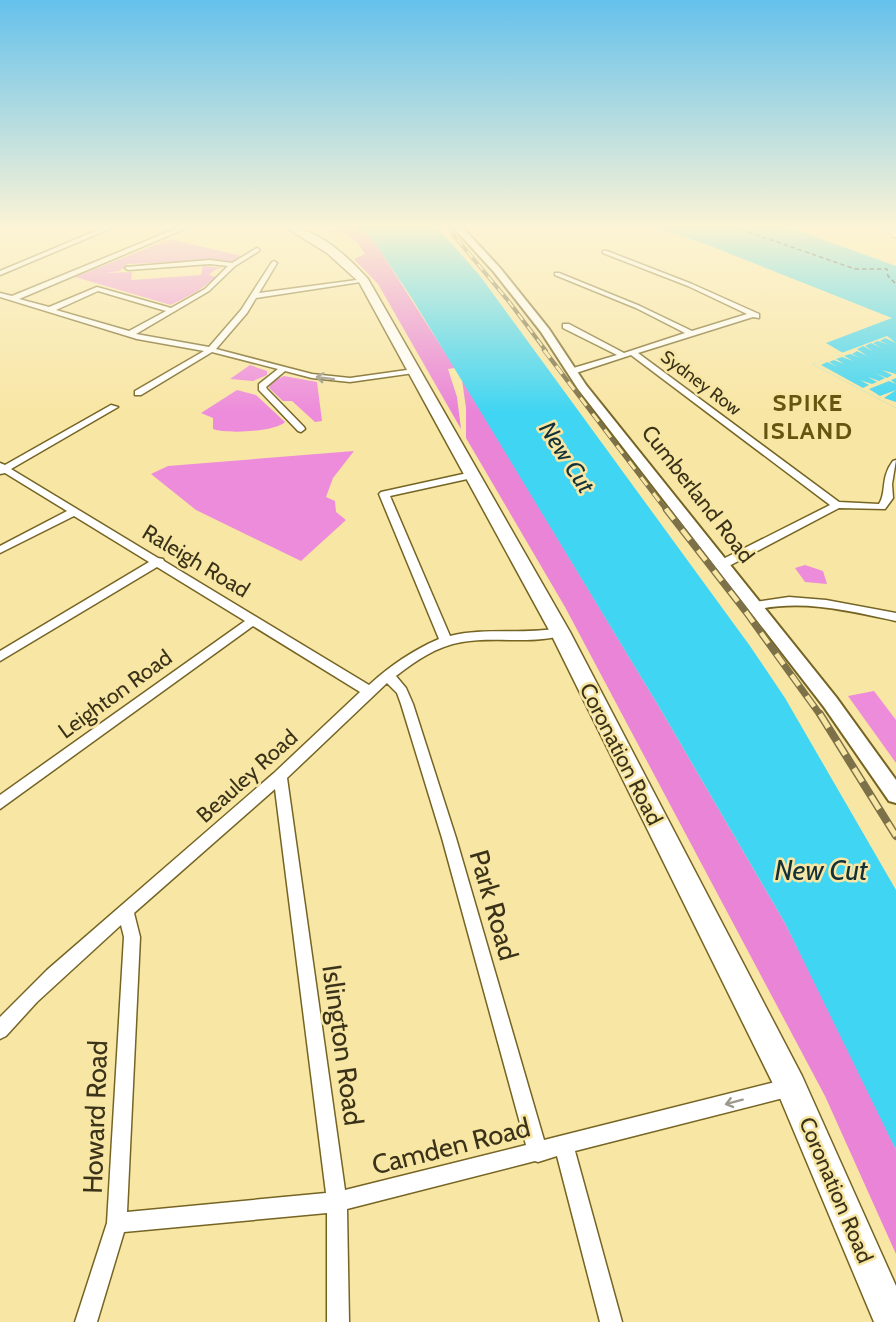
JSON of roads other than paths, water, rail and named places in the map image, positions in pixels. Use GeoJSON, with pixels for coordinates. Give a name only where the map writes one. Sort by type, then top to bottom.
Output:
{"type":"FeatureCollection","features":[{"type":"Feature","properties":{"kind":"highway","name":"Coronation Road"},"geometry":{"type":"LineString","coordinates":[[368,289],[560,632],[791,1087],[893,1322]]}},
{"type":"Feature","properties":{"kind":"street"},"geometry":{"type":"LineString","coordinates":[[12,299],[37,289]]}},
{"type":"Feature","properties":{"kind":"street"},"geometry":{"type":"LineString","coordinates":[[49,310],[97,289],[172,310]]}},
{"type":"Feature","properties":{"kind":"street"},"geometry":{"type":"LineString","coordinates":[[130,334],[208,289]]}},
{"type":"Feature","properties":{"kind":"street"},"geometry":{"type":"LineString","coordinates":[[138,393],[211,350],[240,317],[257,289]]}},
{"type":"Feature","properties":{"kind":"street"},"geometry":{"type":"LineString","coordinates":[[252,296],[307,289]]}},
{"type":"Feature","properties":{"kind":"street","name":"Cumberland Road"},"geometry":{"type":"LineString","coordinates":[[511,289],[573,371],[582,387],[830,702],[896,795]]}},
{"type":"Feature","properties":{"kind":"street"},"geometry":{"type":"LineString","coordinates":[[593,289],[638,307],[690,333]]}},
{"type":"Feature","properties":{"kind":"street"},"geometry":{"type":"LineString","coordinates":[[573,371],[690,333],[756,316],[698,289]]}},
{"type":"Feature","properties":{"kind":"street"},"geometry":{"type":"LineString","coordinates":[[0,295],[130,334],[211,350],[329,379],[350,380],[414,371]]}},
{"type":"Feature","properties":{"kind":"street","name":"Sydney Row"},"geometry":{"type":"LineString","coordinates":[[566,326],[627,354],[837,505]]}},
{"type":"Feature","properties":{"kind":"street"},"geometry":{"type":"LineString","coordinates":[[284,369],[262,386],[301,429]]}},
{"type":"Feature","properties":{"kind":"street"},"geometry":{"type":"LineString","coordinates":[[2,468],[114,407]]}},
{"type":"Feature","properties":{"kind":"street"},"geometry":{"type":"LineString","coordinates":[[723,564],[837,505],[882,507],[888,498],[887,483],[896,464]]}},
{"type":"Feature","properties":{"kind":"street","name":"Raleigh Road"},"geometry":{"type":"LineString","coordinates":[[2,468],[159,561],[370,692]]}},
{"type":"Feature","properties":{"kind":"street"},"geometry":{"type":"LineString","coordinates":[[446,641],[384,494],[399,488],[472,475]]}},
{"type":"Feature","properties":{"kind":"street"},"geometry":{"type":"LineString","coordinates":[[0,550],[75,511]]}},
{"type":"Feature","properties":{"kind":"street"},"geometry":{"type":"LineString","coordinates":[[0,657],[159,561]]}},
{"type":"Feature","properties":{"kind":"street"},"geometry":{"type":"LineString","coordinates":[[755,606],[781,601],[846,607],[896,617]]}},
{"type":"Feature","properties":{"kind":"street","name":"Leighton Road"},"geometry":{"type":"LineString","coordinates":[[0,803],[254,620]]}},
{"type":"Feature","properties":{"kind":"street","name":"Beauley Road"},"geometry":{"type":"LineString","coordinates":[[0,1030],[17,1009],[126,910],[280,776],[370,692],[415,658],[446,641],[476,636],[544,636],[560,632]]}},
{"type":"Feature","properties":{"kind":"street","name":"Park Road"},"geometry":{"type":"LineString","coordinates":[[389,677],[402,691],[407,704],[449,838],[538,1153]]}},
{"type":"Feature","properties":{"kind":"street","name":"Islington Road"},"geometry":{"type":"LineString","coordinates":[[280,776],[337,1202],[338,1322]]}},
{"type":"Feature","properties":{"kind":"street","name":"Howard Road"},"geometry":{"type":"LineString","coordinates":[[86,1322],[117,1223],[132,938],[126,910]]}},
{"type":"Feature","properties":{"kind":"street","name":"Camden Road"},"geometry":{"type":"LineString","coordinates":[[117,1223],[337,1202],[538,1153],[791,1087]]}},
{"type":"Feature","properties":{"kind":"street"},"geometry":{"type":"LineString","coordinates":[[564,1146],[610,1322]]}},
{"type":"Feature","properties":{"kind":"water","name":"New Cut"},"geometry":{"type":"Polygon","coordinates":[[[405,289],[489,289],[750,646],[785,698],[896,890],[896,1150],[785,923],[661,710],[405,289]]]}},
{"type":"Feature","properties":{"kind":"water"},"geometry":{"type":"Polygon","coordinates":[[[818,289],[896,289],[896,408],[812,364],[843,353],[826,343],[892,318],[818,289]]]}},
{"type":"Feature","properties":{"kind":"railway"},"geometry":{"type":"LineString","coordinates":[[498,289],[546,351]]}},
{"type":"Feature","properties":{"kind":"railway"},"geometry":{"type":"LineString","coordinates":[[544,350],[667,511]]}},
{"type":"Feature","properties":{"kind":"railway"},"geometry":{"type":"LineString","coordinates":[[666,509],[746,612],[821,716]]}},
{"type":"Feature","properties":{"kind":"railway"},"geometry":{"type":"LineString","coordinates":[[820,714],[896,836]]}},
{"type":"Feature","properties":{"kind":"district","name":"SPIKE ISLAND"},"geometry":{"type":"Point","coordinates":[808,416]}}]}
